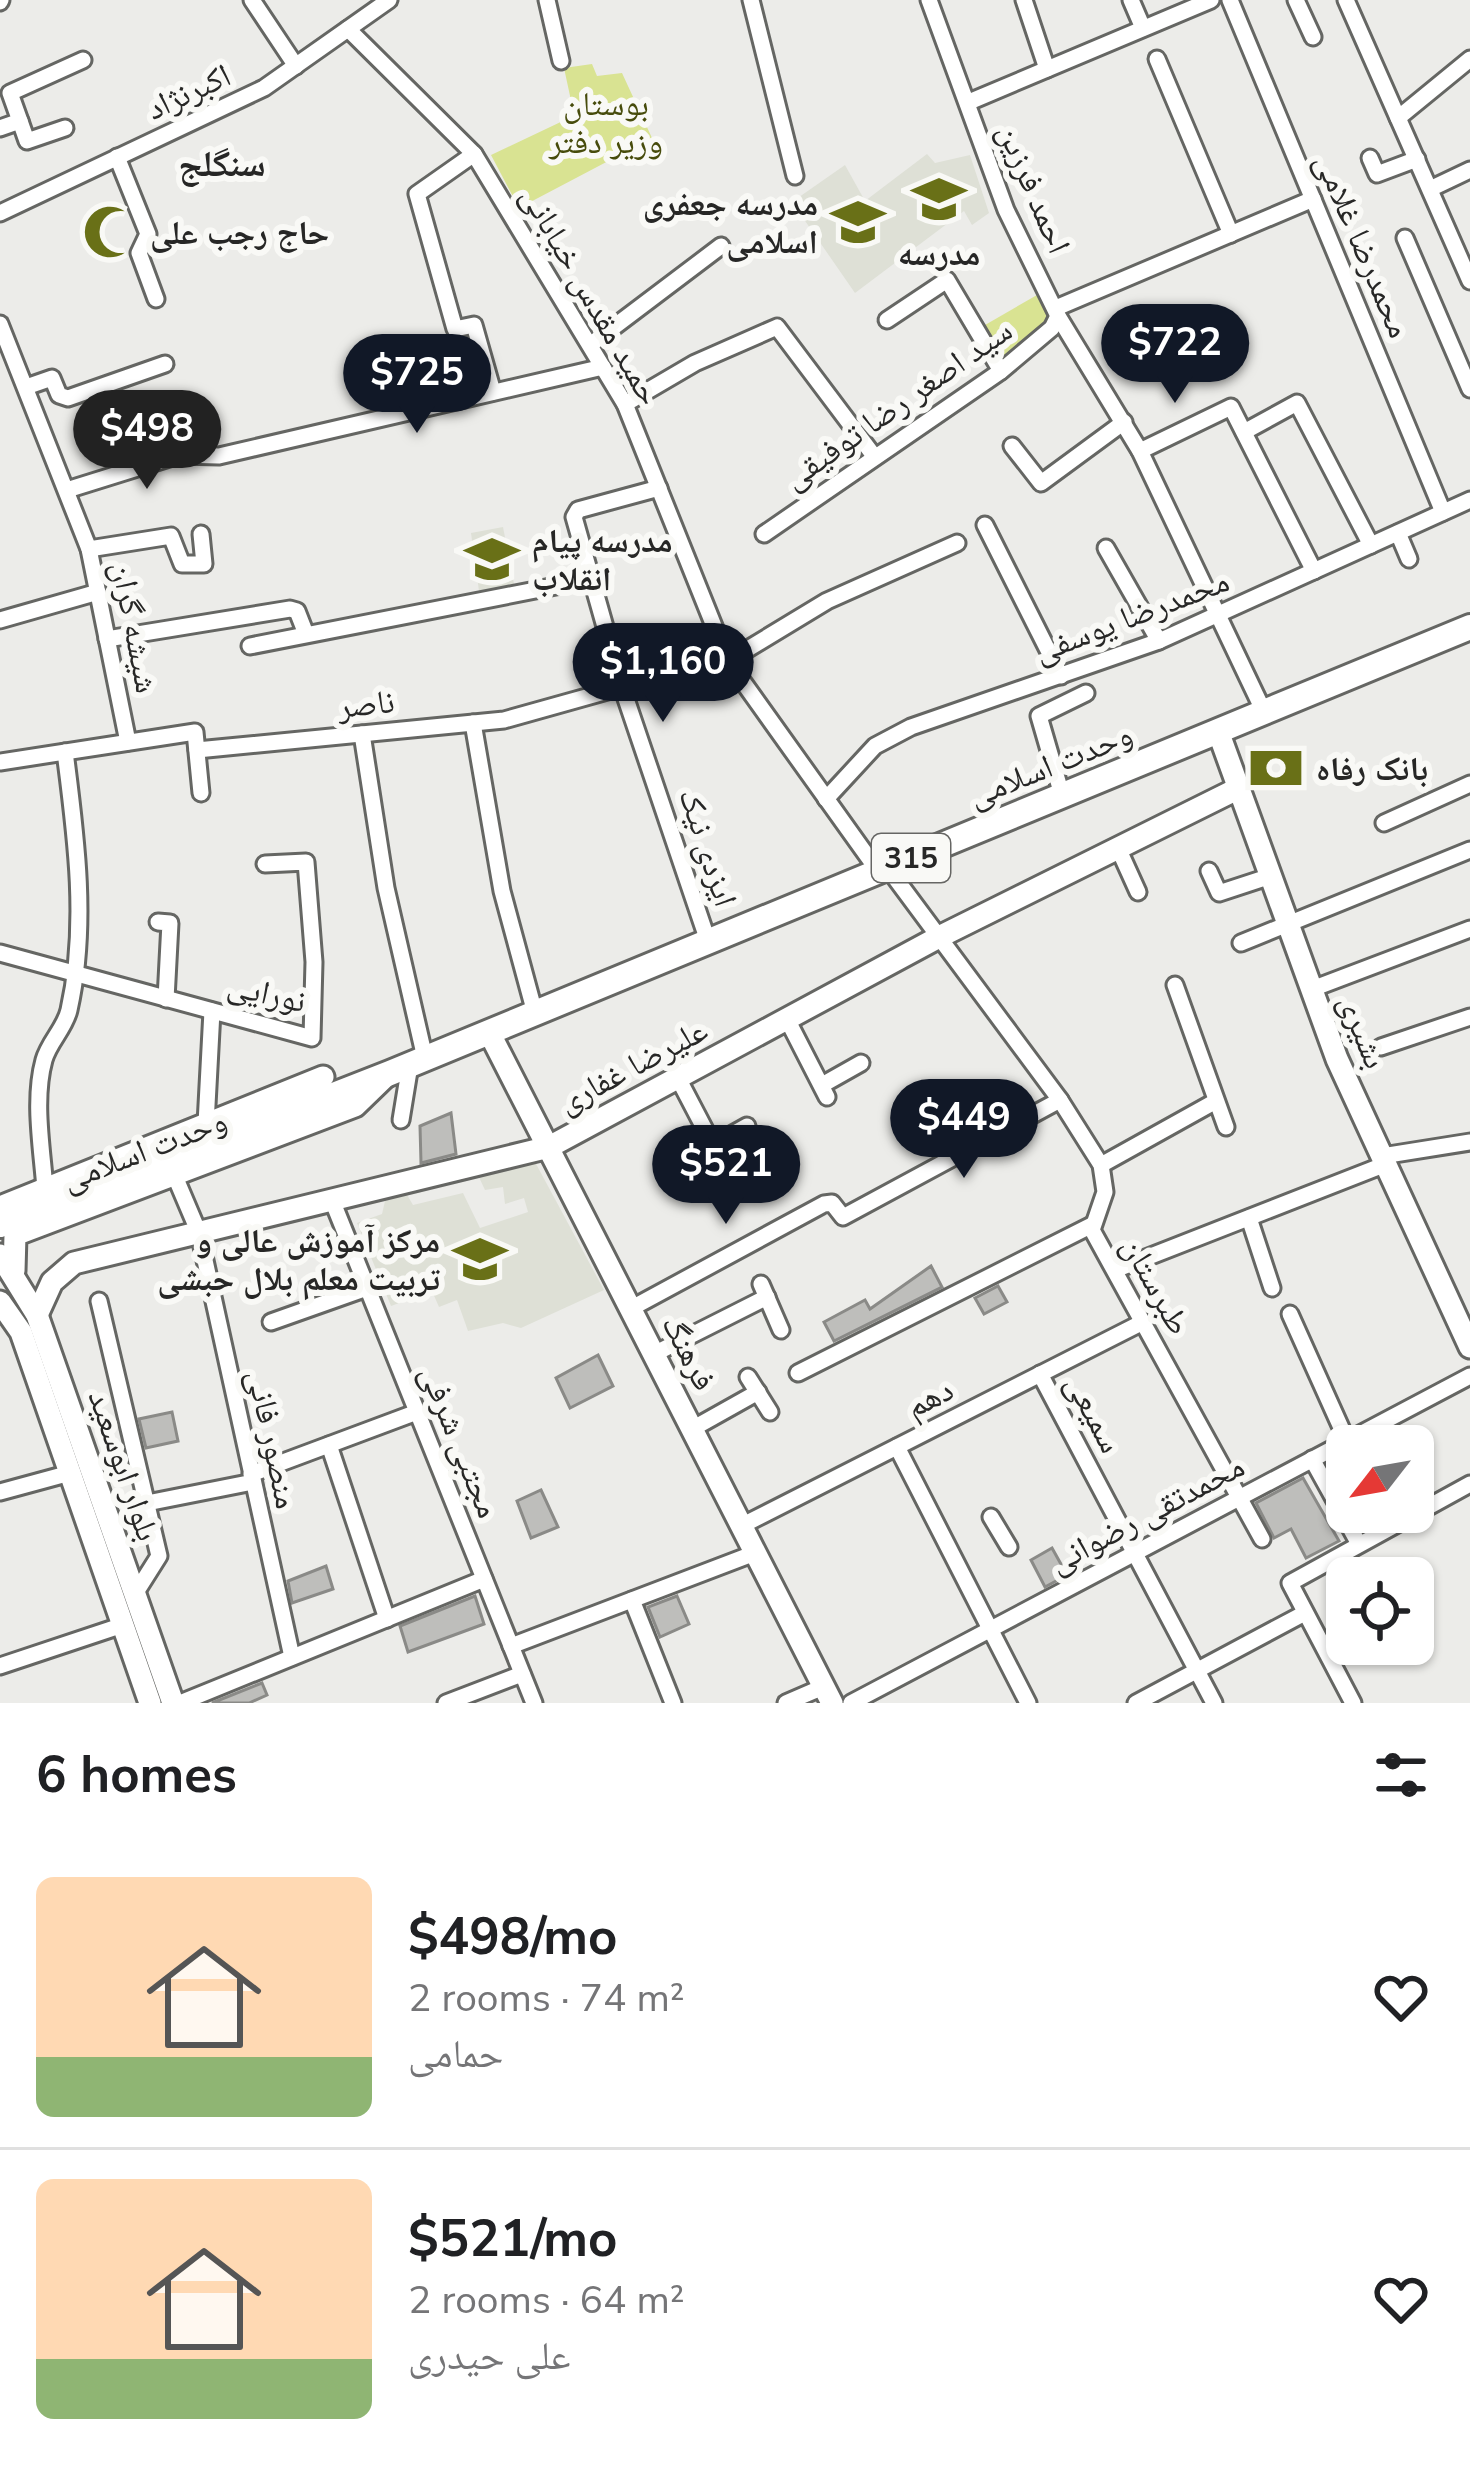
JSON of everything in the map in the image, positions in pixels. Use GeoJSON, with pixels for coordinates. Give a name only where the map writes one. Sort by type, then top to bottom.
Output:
{"type":"FeatureCollection","features":[{"type":"Feature","properties":{"kind":"main road","name":"وحدت اسلامی"},"geometry":{"type":"LineString","coordinates":[[5,1229],[1470,627]]}},
{"type":"Feature","properties":{"kind":"street"},"geometry":{"type":"LineString","coordinates":[[252,0],[296,66]]}},
{"type":"Feature","properties":{"kind":"street","name":"اکبرنژاد"},"geometry":{"type":"LineString","coordinates":[[0,213],[264,88],[389,0]]}},
{"type":"Feature","properties":{"kind":"street"},"geometry":{"type":"LineString","coordinates":[[548,0],[562,61]]}},
{"type":"Feature","properties":{"kind":"street"},"geometry":{"type":"LineString","coordinates":[[751,0],[795,176]]}},
{"type":"Feature","properties":{"kind":"street","name":"احمد فرزین"},"geometry":{"type":"LineString","coordinates":[[929,0],[1006,210],[1057,312],[1140,451],[1264,712]]}},
{"type":"Feature","properties":{"kind":"street"},"geometry":{"type":"LineString","coordinates":[[1024,0],[1047,69]]}},
{"type":"Feature","properties":{"kind":"street"},"geometry":{"type":"LineString","coordinates":[[1131,0],[1143,28]]}},
{"type":"Feature","properties":{"kind":"street"},"geometry":{"type":"LineString","coordinates":[[969,102],[1211,0]]}},
{"type":"Feature","properties":{"kind":"street","name":"محمدرضا غلامی"},"geometry":{"type":"LineString","coordinates":[[1230,0],[1443,512]]}},
{"type":"Feature","properties":{"kind":"street"},"geometry":{"type":"LineString","coordinates":[[1296,0],[1313,37]]}},
{"type":"Feature","properties":{"kind":"street"},"geometry":{"type":"LineString","coordinates":[[1346,0],[1470,280]]}},
{"type":"Feature","properties":{"kind":"street","name":"حمید مقدس خیابانی"},"geometry":{"type":"LineString","coordinates":[[348,29],[474,154],[625,404],[728,661],[882,869]]}},
{"type":"Feature","properties":{"kind":"street"},"geometry":{"type":"LineString","coordinates":[[1156,59],[1231,234]]}},
{"type":"Feature","properties":{"kind":"street"},"geometry":{"type":"LineString","coordinates":[[1398,118],[1470,59]]}},
{"type":"Feature","properties":{"kind":"street"},"geometry":{"type":"LineString","coordinates":[[65,128],[27,141],[10,93],[83,60]]}},
{"type":"Feature","properties":{"kind":"street"},"geometry":{"type":"LineString","coordinates":[[0,128],[20,121]]}},
{"type":"Feature","properties":{"kind":"street"},"geometry":{"type":"LineString","coordinates":[[474,154],[417,194],[454,329],[474,325],[493,392]]}},
{"type":"Feature","properties":{"kind":"street"},"geometry":{"type":"LineString","coordinates":[[118,158],[148,237],[139,253],[156,299]]}},
{"type":"Feature","properties":{"kind":"street"},"geometry":{"type":"LineString","coordinates":[[1370,158],[1377,174],[1417,159]]}},
{"type":"Feature","properties":{"kind":"street"},"geometry":{"type":"LineString","coordinates":[[1430,189],[1470,170]]}},
{"type":"Feature","properties":{"kind":"street"},"geometry":{"type":"LineString","coordinates":[[1057,312],[1312,199]]}},
{"type":"Feature","properties":{"kind":"street"},"geometry":{"type":"LineString","coordinates":[[1405,238],[1470,389]]}},
{"type":"Feature","properties":{"kind":"street"},"geometry":{"type":"LineString","coordinates":[[590,345],[721,246]]}},
{"type":"Feature","properties":{"kind":"street"},"geometry":{"type":"LineString","coordinates":[[887,320],[947,280],[1000,371]]}},
{"type":"Feature","properties":{"kind":"street","name":"سید اصغر رضا توفیقی"},"geometry":{"type":"LineString","coordinates":[[764,534],[1000,371],[1052,328],[1057,312]]}},
{"type":"Feature","properties":{"kind":"street","name":"شیشه گران"},"geometry":{"type":"LineString","coordinates":[[0,324],[70,489],[89,549],[128,742]]}},
{"type":"Feature","properties":{"kind":"street"},"geometry":{"type":"LineString","coordinates":[[625,404],[694,363],[777,327],[874,456]]}},
{"type":"Feature","properties":{"kind":"street"},"geometry":{"type":"LineString","coordinates":[[29,386],[52,378],[59,395],[68,398],[165,364]]}},
{"type":"Feature","properties":{"kind":"street"},"geometry":{"type":"LineString","coordinates":[[70,489],[179,455],[219,456],[603,367]]}},
{"type":"Feature","properties":{"kind":"street"},"geometry":{"type":"LineString","coordinates":[[1244,432],[1297,403],[1371,545]]}},
{"type":"Feature","properties":{"kind":"street"},"geometry":{"type":"LineString","coordinates":[[1140,451],[1232,407],[1314,571]]}},
{"type":"Feature","properties":{"kind":"street"},"geometry":{"type":"LineString","coordinates":[[1012,446],[1041,483],[1124,422]]}},
{"type":"Feature","properties":{"kind":"street","name":"ایزدی نیک"},"geometry":{"type":"LineString","coordinates":[[659,488],[574,512],[622,687],[708,941]]}},
{"type":"Feature","properties":{"kind":"street","name":"محمدرضا یوسفی"},"geometry":{"type":"LineString","coordinates":[[826,799],[875,746],[910,728],[1160,641],[1470,500]]}},
{"type":"Feature","properties":{"kind":"street"},"geometry":{"type":"LineString","coordinates":[[985,525],[1060,676]]}},
{"type":"Feature","properties":{"kind":"street"},"geometry":{"type":"LineString","coordinates":[[1398,532],[1408,559]]}},
{"type":"Feature","properties":{"kind":"street"},"geometry":{"type":"LineString","coordinates":[[89,549],[171,536],[182,564],[204,564],[201,534]]}},
{"type":"Feature","properties":{"kind":"street"},"geometry":{"type":"LineString","coordinates":[[728,661],[827,601],[957,543]]}},
{"type":"Feature","properties":{"kind":"street"},"geometry":{"type":"LineString","coordinates":[[1106,548],[1160,641]]}},
{"type":"Feature","properties":{"kind":"street"},"geometry":{"type":"LineString","coordinates":[[250,646],[561,585]]}},
{"type":"Feature","properties":{"kind":"street"},"geometry":{"type":"LineString","coordinates":[[0,620],[98,592]]}},
{"type":"Feature","properties":{"kind":"street"},"geometry":{"type":"LineString","coordinates":[[107,639],[294,608],[306,634]]}},
{"type":"Feature","properties":{"kind":"street","name":"ناصر"},"geometry":{"type":"LineString","coordinates":[[128,742],[194,732],[197,750],[504,720],[622,687]]}},
{"type":"Feature","properties":{"kind":"street"},"geometry":{"type":"LineString","coordinates":[[1062,795],[1039,716],[1086,693]]}},
{"type":"Feature","properties":{"kind":"street"},"geometry":{"type":"LineString","coordinates":[[473,723],[502,891],[535,1013]]}},
{"type":"Feature","properties":{"kind":"street","name":"بشیری"},"geometry":{"type":"LineString","coordinates":[[1218,731],[1312,989],[1470,1347]]}},
{"type":"Feature","properties":{"kind":"street"},"geometry":{"type":"LineString","coordinates":[[362,734],[408,1065],[401,1120]]}},
{"type":"Feature","properties":{"kind":"street"},"geometry":{"type":"LineString","coordinates":[[0,762],[128,742]]}},
{"type":"Feature","properties":{"kind":"street"},"geometry":{"type":"LineString","coordinates":[[197,750],[201,793]]}},
{"type":"Feature","properties":{"kind":"street"},"geometry":{"type":"LineString","coordinates":[[45,1189],[40,1094],[44,1058],[68,1014],[74,972],[77,841],[65,752]]}},
{"type":"Feature","properties":{"kind":"street"},"geometry":{"type":"LineString","coordinates":[[1384,823],[1470,784]]}},
{"type":"Feature","properties":{"kind":"street","name":"علیرضا غفاری"},"geometry":{"type":"LineString","coordinates":[[29,1323],[52,1282],[74,1263],[549,1148],[938,937],[1239,788]]}},
{"type":"Feature","properties":{"kind":"street"},"geometry":{"type":"LineString","coordinates":[[1119,850],[1138,892]]}},
{"type":"Feature","properties":{"kind":"street"},"geometry":{"type":"LineString","coordinates":[[1241,943],[1470,850]]}},
{"type":"Feature","properties":{"kind":"street","name":"نورایی"},"geometry":{"type":"LineString","coordinates":[[0,953],[312,1037],[314,962],[306,862],[265,864]]}},
{"type":"Feature","properties":{"kind":"street"},"geometry":{"type":"LineString","coordinates":[[882,869],[1060,1100],[1101,1166],[1216,1101]]}},
{"type":"Feature","properties":{"kind":"street"},"geometry":{"type":"LineString","coordinates":[[1209,871],[1220,893],[1271,876]]}},
{"type":"Feature","properties":{"kind":"street"},"geometry":{"type":"LineString","coordinates":[[158,922],[170,922],[166,999]]}},
{"type":"Feature","properties":{"kind":"street"},"geometry":{"type":"LineString","coordinates":[[1312,989],[1470,929]]}},
{"type":"Feature","properties":{"kind":"street"},"geometry":{"type":"LineString","coordinates":[[1174,986],[1226,1127]]}},
{"type":"Feature","properties":{"kind":"street"},"geometry":{"type":"LineString","coordinates":[[206,1124],[212,1011]]}},
{"type":"Feature","properties":{"kind":"street"},"geometry":{"type":"LineString","coordinates":[[1381,1048],[1470,1017]]}},
{"type":"Feature","properties":{"kind":"street"},"geometry":{"type":"LineString","coordinates":[[788,1018],[824,1091],[861,1063]]}},
{"type":"Feature","properties":{"kind":"street","name":"فرهنگ"},"geometry":{"type":"LineString","coordinates":[[489,1032],[828,1695]]}},
{"type":"Feature","properties":{"kind":"street","name":"وحدت اسلامی"},"geometry":{"type":"LineString","coordinates":[[5,1229],[173,1174],[355,1106],[408,1065]]}},
{"type":"Feature","properties":{"kind":"street"},"geometry":{"type":"LineString","coordinates":[[0,1208],[322,1077]]}},
{"type":"Feature","properties":{"kind":"street"},"geometry":{"type":"LineString","coordinates":[[678,1078],[713,1145],[747,1126]]}},
{"type":"Feature","properties":{"kind":"street"},"geometry":{"type":"LineString","coordinates":[[631,1309],[1060,1100]]}},
{"type":"Feature","properties":{"kind":"street"},"geometry":{"type":"LineString","coordinates":[[1115,1270],[1384,1160],[1470,1142]]}},
{"type":"Feature","properties":{"kind":"street","name":"طبرستان"},"geometry":{"type":"LineString","coordinates":[[1101,1166],[1105,1192],[1092,1225],[1262,1539]]}},
{"type":"Feature","properties":{"kind":"street","name":"منصور فانی"},"geometry":{"type":"LineString","coordinates":[[173,1174],[199,1233],[292,1658]]}},
{"type":"Feature","properties":{"kind":"street","name":"مجتبی شرفی"},"geometry":{"type":"LineString","coordinates":[[332,1200],[534,1703]]}},
{"type":"Feature","properties":{"kind":"street"},"geometry":{"type":"LineString","coordinates":[[1249,1218],[1272,1288]]}},
{"type":"Feature","properties":{"kind":"street"},"geometry":{"type":"LineString","coordinates":[[798,1373],[1092,1225]]}},
{"type":"Feature","properties":{"kind":"street"},"geometry":{"type":"LineString","coordinates":[[5,1229],[7,1263]]}},
{"type":"Feature","properties":{"kind":"street","name":"بلوار ابوسعید"},"geometry":{"type":"LineString","coordinates":[[7,1263],[177,1703]]}},
{"type":"Feature","properties":{"kind":"street"},"geometry":{"type":"LineString","coordinates":[[271,1322],[367,1288]]}},
{"type":"Feature","properties":{"kind":"street"},"geometry":{"type":"LineString","coordinates":[[654,1354],[764,1291],[781,1330]]}},
{"type":"Feature","properties":{"kind":"street"},"geometry":{"type":"LineString","coordinates":[[99,1301],[159,1556],[135,1594]]}},
{"type":"Feature","properties":{"kind":"street"},"geometry":{"type":"LineString","coordinates":[[0,1302],[29,1323]]}},
{"type":"Feature","properties":{"kind":"street"},"geometry":{"type":"LineString","coordinates":[[1290,1313],[1340,1425]]}},
{"type":"Feature","properties":{"kind":"street","name":"دهم"},"geometry":{"type":"LineString","coordinates":[[741,1526],[1143,1322]]}},
{"type":"Feature","properties":{"kind":"street","name":"بلوار ابوسعید"},"geometry":{"type":"LineString","coordinates":[[29,1323],[70,1473],[150,1703]]}},
{"type":"Feature","properties":{"kind":"street","name":"سمیعی"},"geometry":{"type":"LineString","coordinates":[[1040,1374],[1214,1703]]}},
{"type":"Feature","properties":{"kind":"street"},"geometry":{"type":"LineString","coordinates":[[748,1376],[770,1412]]}},
{"type":"Feature","properties":{"kind":"street","name":"محمدتقی رضوانی"},"geometry":{"type":"LineString","coordinates":[[1377,1425],[1470,1376]]}},
{"type":"Feature","properties":{"kind":"street"},"geometry":{"type":"LineString","coordinates":[[692,1429],[758,1392]]}},
{"type":"Feature","properties":{"kind":"street"},"geometry":{"type":"LineString","coordinates":[[147,1504],[252,1478],[417,1412]]}},
{"type":"Feature","properties":{"kind":"street"},"geometry":{"type":"LineString","coordinates":[[329,1445],[387,1619]]}},
{"type":"Feature","properties":{"kind":"street"},"geometry":{"type":"LineString","coordinates":[[897,1447],[1028,1703]]}},
{"type":"Feature","properties":{"kind":"street","name":"محمدتقی رضوانی"},"geometry":{"type":"LineString","coordinates":[[851,1703],[1326,1452]]}},
{"type":"Feature","properties":{"kind":"street"},"geometry":{"type":"LineString","coordinates":[[1312,1459],[1359,1544]]}},
{"type":"Feature","properties":{"kind":"street"},"geometry":{"type":"LineString","coordinates":[[0,1492],[70,1473]]}},
{"type":"Feature","properties":{"kind":"street"},"geometry":{"type":"LineString","coordinates":[[1353,1703],[1290,1583],[1470,1484]]}},
{"type":"Feature","properties":{"kind":"street"},"geometry":{"type":"LineString","coordinates":[[991,1517],[1009,1547]]}},
{"type":"Feature","properties":{"kind":"street"},"geometry":{"type":"LineString","coordinates":[[511,1646],[755,1553]]}},
{"type":"Feature","properties":{"kind":"street"},"geometry":{"type":"LineString","coordinates":[[177,1703],[484,1579]]}},
{"type":"Feature","properties":{"kind":"street"},"geometry":{"type":"LineString","coordinates":[[632,1600],[673,1703]]}},
{"type":"Feature","properties":{"kind":"street"},"geometry":{"type":"LineString","coordinates":[[1136,1703],[1303,1614]]}},
{"type":"Feature","properties":{"kind":"street"},"geometry":{"type":"LineString","coordinates":[[0,1666],[123,1624]]}},
{"type":"Feature","properties":{"kind":"street"},"geometry":{"type":"LineString","coordinates":[[446,1703],[522,1674]]}},
{"type":"Feature","properties":{"kind":"street"},"geometry":{"type":"LineString","coordinates":[[786,1703],[828,1695]]}},
{"type":"Feature","properties":{"kind":"shaded area","name":"مدرسه جعفری اسلامی"},"geometry":{"type":"Polygon","coordinates":[[[927,154],[935,163],[970,155],[989,213],[972,225],[964,211],[855,293],[792,202],[845,165],[865,201],[927,154]]]}},
{"type":"Feature","properties":{"kind":"shaded area","name":"مدرسه پیام انقلاب"},"geometry":{"type":"Polygon","coordinates":[[[503,527],[514,584],[479,591],[471,533],[503,527]]]}},
{"type":"Feature","properties":{"kind":"shaded area","name":"مرکز آموزش عالی و تربیت معلم بلال حبشی"},"geometry":{"type":"Polygon","coordinates":[[[535,1162],[604,1290],[521,1328],[503,1323],[468,1331],[457,1300],[439,1307],[432,1291],[391,1306],[357,1223],[382,1214],[385,1201],[406,1193],[413,1205],[463,1193],[480,1228],[528,1212],[524,1198],[505,1204],[503,1187],[485,1190],[477,1173],[535,1162]]]}},
{"type":"Feature","properties":{"kind":"green space","name":"بوستان وزیر دفتر"},"geometry":{"type":"Polygon","coordinates":[[[592,64],[597,76],[622,73],[652,138],[519,208],[491,155],[567,119],[572,105],[564,68],[592,64]]]}},
{"type":"Feature","properties":{"kind":"green space"},"geometry":{"type":"Polygon","coordinates":[[[1037,295],[1051,316],[1004,356],[985,325],[1037,295]]]}},
{"type":"Feature","properties":{"kind":"building"},"geometry":{"type":"Polygon","coordinates":[[[451,1113],[456,1154],[421,1163],[420,1126],[451,1113]]]}},
{"type":"Feature","properties":{"kind":"building"},"geometry":{"type":"Polygon","coordinates":[[[931,1266],[942,1287],[834,1341],[824,1322],[865,1300],[870,1309],[931,1266]]]}},
{"type":"Feature","properties":{"kind":"building"},"geometry":{"type":"Polygon","coordinates":[[[998,1286],[1007,1302],[984,1314],[975,1298],[998,1286]]]}},
{"type":"Feature","properties":{"kind":"building"},"geometry":{"type":"Polygon","coordinates":[[[598,1355],[613,1386],[570,1408],[556,1378],[598,1355]]]}},
{"type":"Feature","properties":{"kind":"building"},"geometry":{"type":"Polygon","coordinates":[[[172,1412],[178,1441],[146,1448],[139,1419],[172,1412]]]}},
{"type":"Feature","properties":{"kind":"building"},"geometry":{"type":"Polygon","coordinates":[[[1303,1478],[1326,1518],[1326,1533],[1334,1533],[1339,1541],[1306,1558],[1291,1529],[1274,1538],[1256,1503],[1303,1478]]]}},
{"type":"Feature","properties":{"kind":"building"},"geometry":{"type":"Polygon","coordinates":[[[541,1490],[558,1527],[531,1538],[517,1501],[541,1490]]]}},
{"type":"Feature","properties":{"kind":"building"},"geometry":{"type":"Polygon","coordinates":[[[1052,1548],[1067,1575],[1045,1587],[1031,1560],[1052,1548]]]}},
{"type":"Feature","properties":{"kind":"building"},"geometry":{"type":"Polygon","coordinates":[[[326,1566],[333,1589],[292,1603],[288,1581],[326,1566]]]}},
{"type":"Feature","properties":{"kind":"building"},"geometry":{"type":"Polygon","coordinates":[[[475,1596],[484,1624],[408,1652],[400,1626],[475,1596]]]}},
{"type":"Feature","properties":{"kind":"building"},"geometry":{"type":"Polygon","coordinates":[[[677,1596],[689,1624],[660,1637],[648,1607],[677,1596]]]}},
{"type":"Feature","properties":{"kind":"building"},"geometry":{"type":"Polygon","coordinates":[[[262,1683],[267,1695],[249,1703],[212,1703],[262,1683]]]}},
{"type":"Feature","properties":{"kind":"place","name":"مدرسه"},"geometry":{"type":"Point","coordinates":[939,199]}},
{"type":"Feature","properties":{"kind":"place","name":"مدرسه جعفری اسلامی"},"geometry":{"type":"Point","coordinates":[858,222]}},
{"type":"Feature","properties":{"kind":"place","name":"حاج رجب علی"},"geometry":{"type":"Point","coordinates":[110,232]}},
{"type":"Feature","properties":{"kind":"place","name":"مدرسه پیام انقلاب"},"geometry":{"type":"Point","coordinates":[492,559]}},
{"type":"Feature","properties":{"kind":"place","name":"بانک رفاه"},"geometry":{"type":"Point","coordinates":[1276,768]}},
{"type":"Feature","properties":{"kind":"place","name":"مرکز آموزش عالی و تربیت معلم بلال حبشی"},"geometry":{"type":"Point","coordinates":[480,1259]}},
{"type":"Feature","properties":{"kind":"district","name":"سنگلج"},"geometry":{"type":"Point","coordinates":[222,163]}}]}
